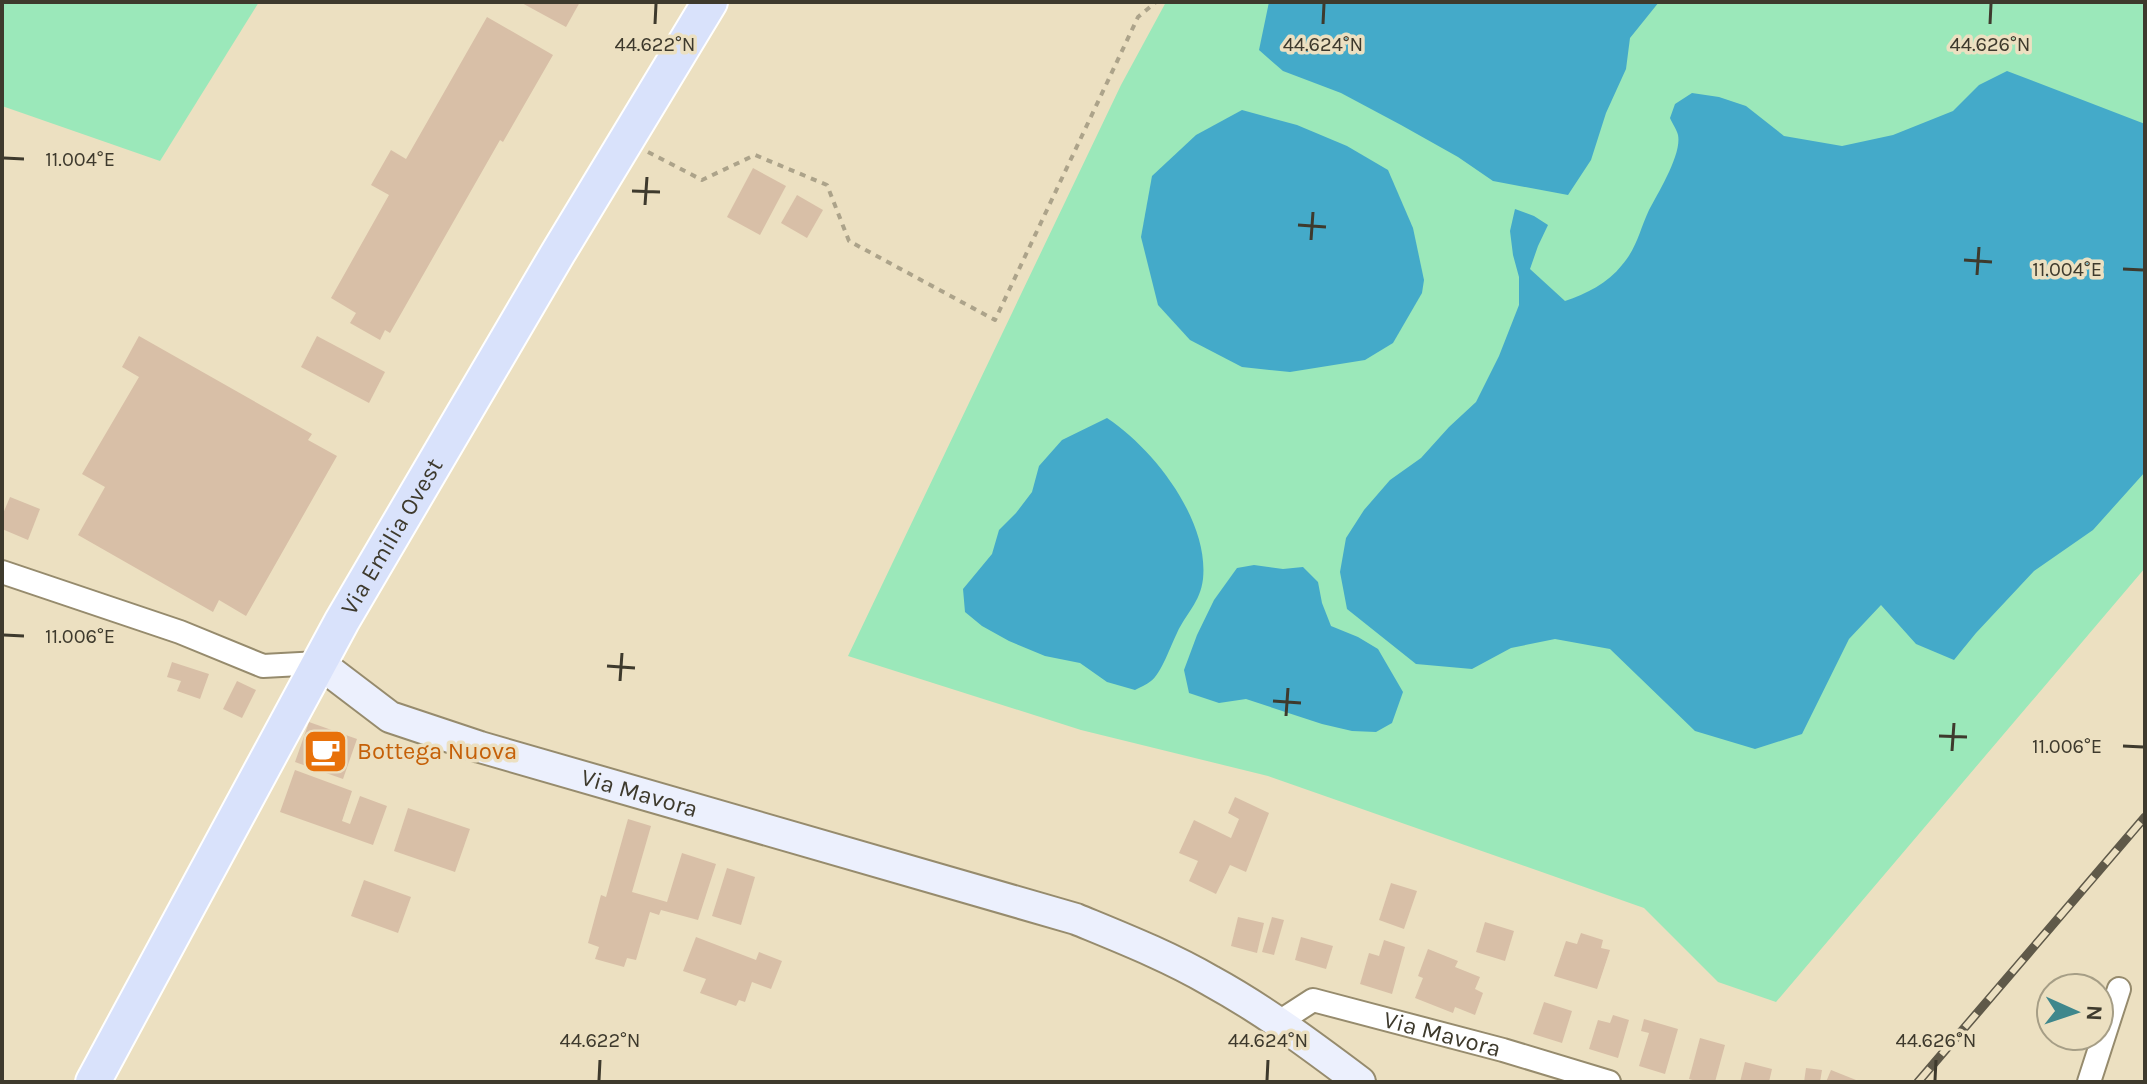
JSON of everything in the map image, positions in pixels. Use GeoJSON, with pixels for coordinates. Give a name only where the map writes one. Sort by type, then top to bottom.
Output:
{"type":"FeatureCollection","features":[{"type":"Feature","properties":{"kind":"main road","name":"Via Emilia Ovest"},"geometry":{"type":"LineString","coordinates":[[93,1082],[319,663],[526,307],[710,2]]}},
{"type":"Feature","properties":{"kind":"street"},"geometry":{"type":"LineString","coordinates":[[2,572],[180,632],[263,666],[319,663]]}},
{"type":"Feature","properties":{"kind":"street","name":"Via Mavora"},"geometry":{"type":"LineString","coordinates":[[319,663],[390,717],[509,756],[1076,919],[1155,952],[1212,981],[1279,1022],[1360,1082]]}},
{"type":"Feature","properties":{"kind":"street"},"geometry":{"type":"LineString","coordinates":[[2089,1082],[2119,989]]}},
{"type":"Feature","properties":{"kind":"street","name":"Via Mavora"},"geometry":{"type":"LineString","coordinates":[[1279,1022],[1313,1000],[1503,1050],[1609,1082]]}},
{"type":"Feature","properties":{"kind":"path"},"geometry":{"type":"LineString","coordinates":[[626,140],[702,180],[755,155],[827,185],[849,241],[995,320],[1138,17],[1156,2]]}},
{"type":"Feature","properties":{"kind":"green space"},"geometry":{"type":"Polygon","coordinates":[[[2,2],[259,2],[160,161],[2,106],[2,2]]]}},
{"type":"Feature","properties":{"kind":"green space"},"geometry":{"type":"Polygon","coordinates":[[[1166,2],[2145,2],[2145,568],[1776,1002],[1718,982],[1644,908],[1268,776],[1081,730],[848,656],[1121,85],[1166,2]]]}},
{"type":"Feature","properties":{"kind":"water"},"geometry":{"type":"Polygon","coordinates":[[[1269,2],[1659,2],[1630,38],[1626,69],[1606,113],[1591,160],[1568,195],[1493,181],[1458,157],[1341,93],[1283,71],[1259,50],[1269,2]]]}},
{"type":"Feature","properties":{"kind":"water"},"geometry":{"type":"Polygon","coordinates":[[[2007,71],[2145,124],[2145,472],[2093,530],[2034,571],[1954,660],[1916,644],[1881,605],[1849,639],[1802,734],[1755,749],[1695,731],[1610,649],[1555,639],[1511,648],[1472,669],[1416,664],[1347,609],[1340,572],[1346,538],[1364,510],[1390,480],[1421,458],[1476,402],[1499,356],[1519,305],[1519,277],[1510,231],[1515,209],[1548,225],[1530,269],[1565,301],[1603,282],[1627,259],[1676,152],[1678,135],[1670,118],[1675,104],[1692,93],[1719,97],[1746,106],[1784,136],[1842,146],[1893,135],[1953,111],[1979,85],[2007,71]]]}},
{"type":"Feature","properties":{"kind":"water"},"geometry":{"type":"Polygon","coordinates":[[[1242,110],[1297,125],[1347,146],[1388,170],[1413,228],[1424,280],[1422,293],[1393,343],[1365,360],[1290,372],[1242,367],[1190,340],[1158,305],[1141,237],[1152,176],[1196,135],[1242,110]]]}},
{"type":"Feature","properties":{"kind":"water"},"geometry":{"type":"Polygon","coordinates":[[[1107,418],[1143,448],[1175,488],[1188,510],[1203,556],[1203,579],[1196,601],[1158,672],[1151,681],[1135,690],[1107,682],[1080,663],[1045,656],[1009,641],[965,612],[963,589],[992,554],[999,530],[1032,492],[1039,466],[1062,440],[1107,418]]]}},
{"type":"Feature","properties":{"kind":"water"},"geometry":{"type":"Polygon","coordinates":[[[1254,565],[1283,569],[1303,567],[1318,582],[1331,626],[1378,649],[1403,692],[1392,723],[1376,732],[1352,731],[1246,699],[1219,703],[1189,693],[1184,670],[1214,600],[1237,568],[1254,565]]]}},
{"type":"Feature","properties":{"kind":"building"},"geometry":{"type":"Polygon","coordinates":[[[520,2],[580,2],[566,27],[520,2]]]}},
{"type":"Feature","properties":{"kind":"building"},"geometry":{"type":"Polygon","coordinates":[[[487,17],[553,55],[503,142],[500,140],[390,333],[385,330],[380,340],[350,323],[356,313],[331,298],[389,195],[371,185],[391,150],[406,159],[487,17]]]}},
{"type":"Feature","properties":{"kind":"building"},"geometry":{"type":"Polygon","coordinates":[[[753,168],[786,186],[760,235],[727,217],[753,168]]]}},
{"type":"Feature","properties":{"kind":"building"},"geometry":{"type":"Polygon","coordinates":[[[797,195],[823,210],[807,238],[781,223],[797,195]]]}},
{"type":"Feature","properties":{"kind":"building"},"geometry":{"type":"Polygon","coordinates":[[[139,336],[312,434],[308,440],[337,456],[246,616],[219,600],[213,612],[78,535],[105,487],[82,474],[139,377],[122,367],[139,336]]]}},
{"type":"Feature","properties":{"kind":"building"},"geometry":{"type":"Polygon","coordinates":[[[317,336],[385,372],[369,403],[301,367],[317,336]]]}},
{"type":"Feature","properties":{"kind":"building"},"geometry":{"type":"Polygon","coordinates":[[[10,497],[40,509],[28,540],[2,529],[2,516],[10,497]]]}},
{"type":"Feature","properties":{"kind":"building"},"geometry":{"type":"Polygon","coordinates":[[[172,662],[209,674],[200,699],[177,691],[181,681],[167,677],[172,662]]]}},
{"type":"Feature","properties":{"kind":"building"},"geometry":{"type":"Polygon","coordinates":[[[237,681],[256,690],[242,718],[223,709],[237,681]]]}},
{"type":"Feature","properties":{"kind":"building","name":"Bottega Nuova"},"geometry":{"type":"Polygon","coordinates":[[[309,722],[357,739],[343,779],[295,762],[309,722]]]}},
{"type":"Feature","properties":{"kind":"building"},"geometry":{"type":"Polygon","coordinates":[[[295,770],[352,791],[342,821],[350,824],[360,796],[387,806],[373,845],[280,812],[295,770]]]}},
{"type":"Feature","properties":{"kind":"building"},"geometry":{"type":"Polygon","coordinates":[[[1235,797],[1269,813],[1246,872],[1230,865],[1216,894],[1189,881],[1198,861],[1179,853],[1194,820],[1231,838],[1239,819],[1228,813],[1235,797]]]}},
{"type":"Feature","properties":{"kind":"building"},"geometry":{"type":"Polygon","coordinates":[[[408,808],[470,829],[455,872],[394,851],[408,808]]]}},
{"type":"Feature","properties":{"kind":"building"},"geometry":{"type":"Polygon","coordinates":[[[628,819],[651,826],[632,892],[667,902],[682,853],[716,864],[698,920],[661,910],[659,915],[650,912],[636,960],[627,958],[624,967],[595,959],[599,947],[588,943],[601,895],[606,897],[628,819]]]}},
{"type":"Feature","properties":{"kind":"building"},"geometry":{"type":"Polygon","coordinates":[[[727,868],[755,877],[741,925],[712,916],[727,868]]]}},
{"type":"Feature","properties":{"kind":"building"},"geometry":{"type":"Polygon","coordinates":[[[364,880],[411,897],[398,933],[351,916],[364,880]]]}},
{"type":"Feature","properties":{"kind":"building"},"geometry":{"type":"Polygon","coordinates":[[[1391,883],[1417,891],[1404,929],[1379,920],[1391,883]]]}},
{"type":"Feature","properties":{"kind":"building"},"geometry":{"type":"Polygon","coordinates":[[[1238,917],[1264,923],[1257,953],[1231,946],[1238,917]]]}},
{"type":"Feature","properties":{"kind":"building"},"geometry":{"type":"Polygon","coordinates":[[[1272,917],[1284,920],[1274,955],[1262,952],[1272,917]]]}},
{"type":"Feature","properties":{"kind":"building"},"geometry":{"type":"Polygon","coordinates":[[[1485,922],[1514,931],[1505,961],[1476,952],[1485,922]]]}},
{"type":"Feature","properties":{"kind":"building"},"geometry":{"type":"Polygon","coordinates":[[[1581,933],[1603,940],[1601,948],[1610,950],[1597,989],[1554,976],[1566,941],[1577,944],[1581,933]]]}},
{"type":"Feature","properties":{"kind":"building"},"geometry":{"type":"Polygon","coordinates":[[[696,937],[756,960],[759,952],[782,961],[771,989],[752,982],[745,1002],[739,1000],[736,1006],[700,993],[706,979],[683,971],[696,937]]]}},
{"type":"Feature","properties":{"kind":"building"},"geometry":{"type":"Polygon","coordinates":[[[1301,937],[1333,946],[1326,969],[1295,960],[1301,937]]]}},
{"type":"Feature","properties":{"kind":"building"},"geometry":{"type":"Polygon","coordinates":[[[1384,940],[1405,947],[1392,994],[1360,984],[1369,953],[1379,956],[1384,940]]]}},
{"type":"Feature","properties":{"kind":"building"},"geometry":{"type":"Polygon","coordinates":[[[1428,949],[1458,961],[1455,967],[1480,977],[1475,989],[1483,993],[1475,1015],[1455,1007],[1453,1013],[1415,998],[1423,978],[1418,976],[1428,949]]]}},
{"type":"Feature","properties":{"kind":"building"},"geometry":{"type":"Polygon","coordinates":[[[1544,1002],[1572,1011],[1562,1043],[1533,1034],[1544,1002]]]}},
{"type":"Feature","properties":{"kind":"building"},"geometry":{"type":"Polygon","coordinates":[[[1613,1015],[1629,1020],[1618,1058],[1589,1049],[1598,1020],[1610,1023],[1613,1015]]]}},
{"type":"Feature","properties":{"kind":"building"},"geometry":{"type":"Polygon","coordinates":[[[1644,1019],[1678,1029],[1665,1074],[1639,1066],[1649,1033],[1641,1031],[1644,1019]]]}},
{"type":"Feature","properties":{"kind":"building"},"geometry":{"type":"Polygon","coordinates":[[[1700,1038],[1725,1045],[1715,1082],[1689,1079],[1700,1038]]]}},
{"type":"Feature","properties":{"kind":"building"},"geometry":{"type":"Polygon","coordinates":[[[1745,1062],[1772,1069],[1769,1082],[1740,1082],[1745,1062]]]}},
{"type":"Feature","properties":{"kind":"building"},"geometry":{"type":"Polygon","coordinates":[[[1806,1068],[1822,1070],[1820,1082],[1804,1082],[1806,1068]]]}},
{"type":"Feature","properties":{"kind":"building"},"geometry":{"type":"Polygon","coordinates":[[[1831,1070],[1861,1082],[1826,1082],[1831,1070]]]}},
{"type":"Feature","properties":{"kind":"railway"},"geometry":{"type":"LineString","coordinates":[[1918,1082],[2145,817]]}},
{"type":"Feature","properties":{"kind":"place","name":"Bottega Nuova"},"geometry":{"type":"Point","coordinates":[326,751]}}]}
